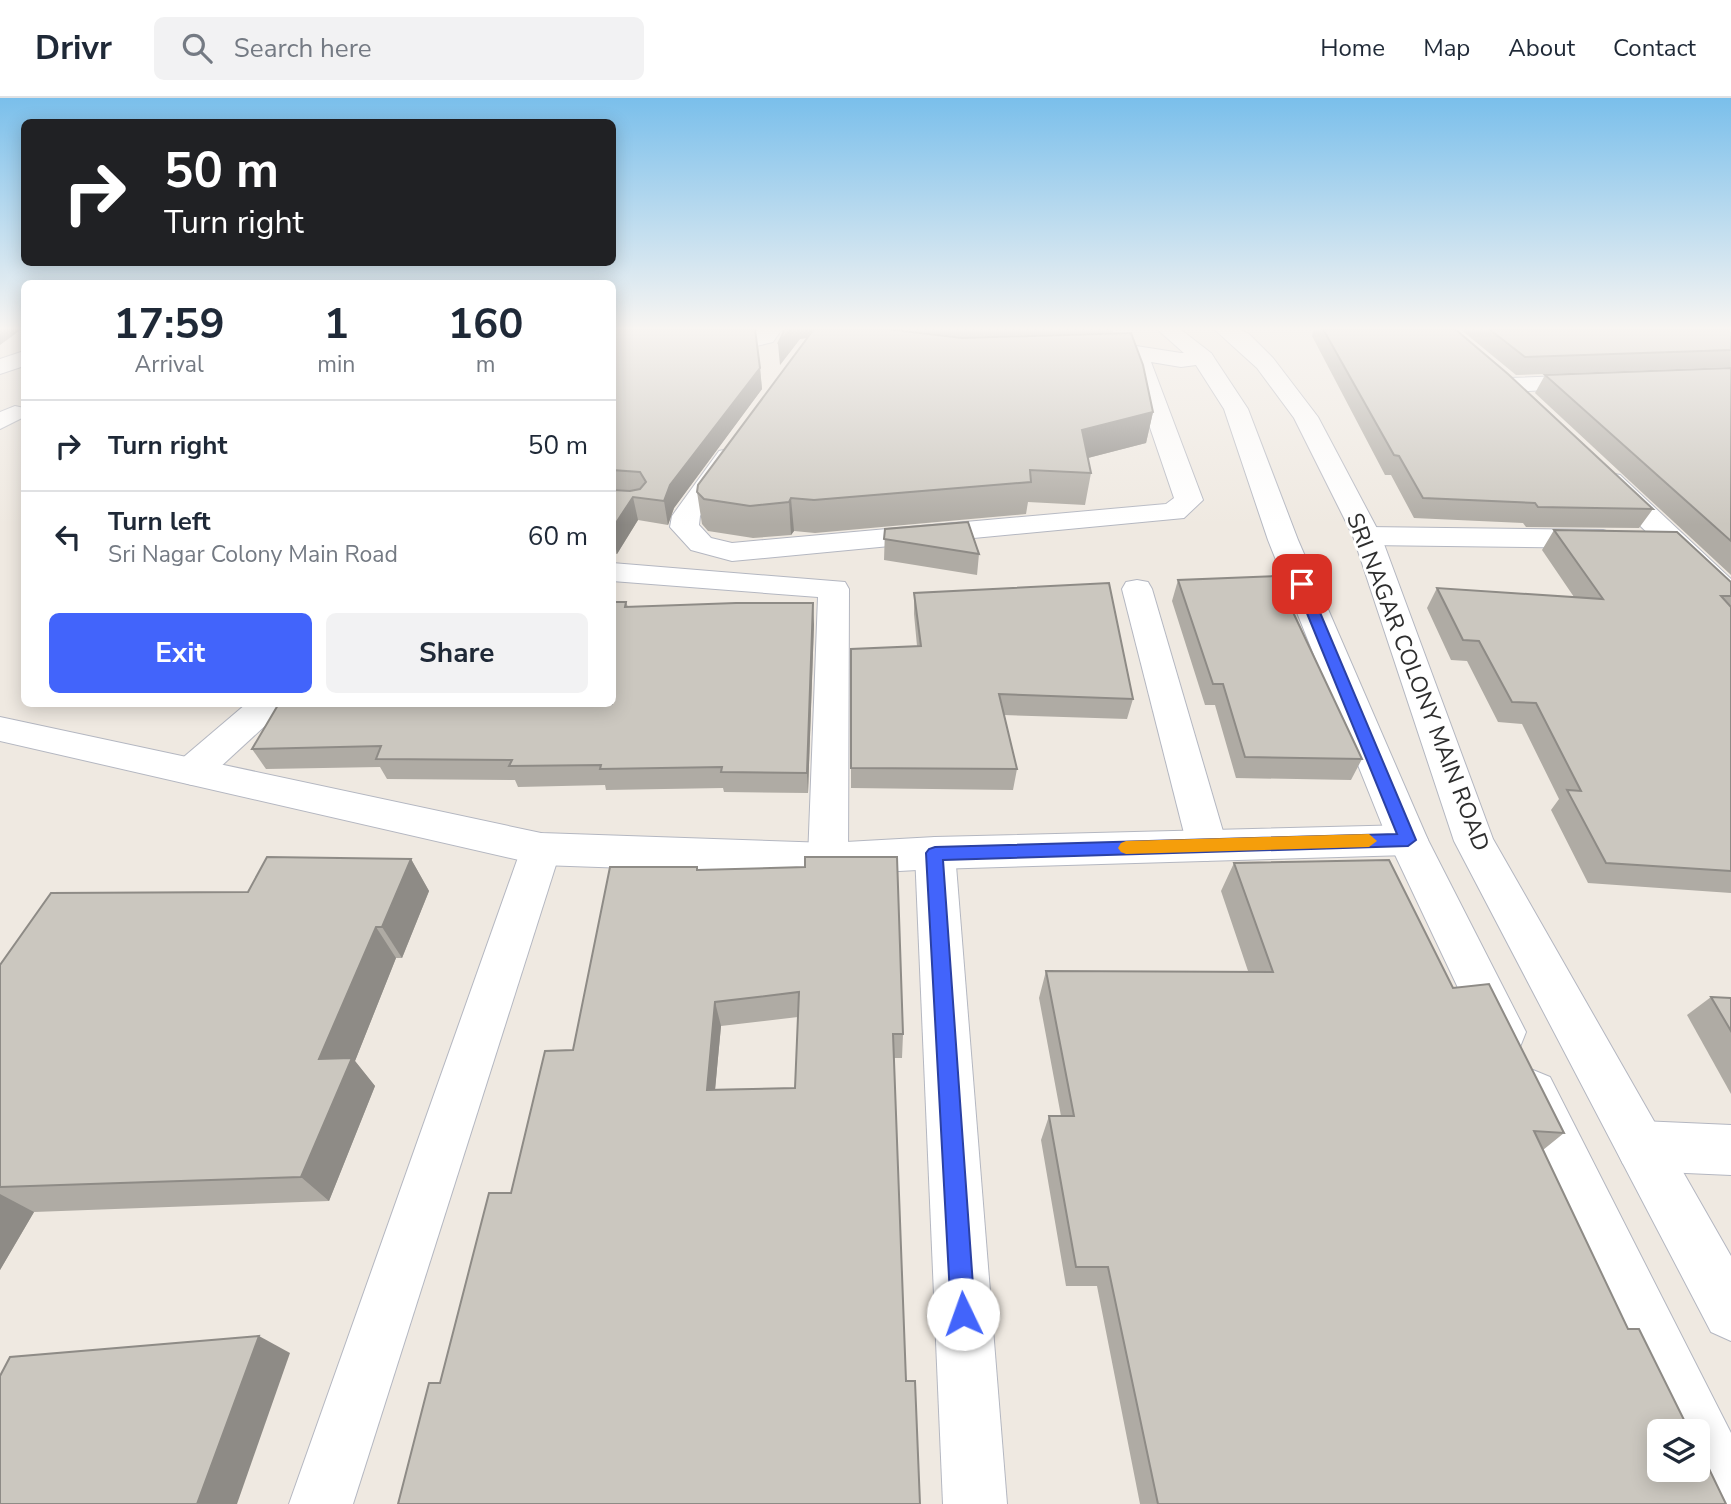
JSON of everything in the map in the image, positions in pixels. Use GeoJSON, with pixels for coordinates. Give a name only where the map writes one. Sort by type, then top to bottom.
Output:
{"type":"FeatureCollection","features":[{"type":"Feature","properties":{"kind":"street"},"geometry":{"type":"LineString","coordinates":[[743,437],[685,516],[684,527],[701,544],[732,552],[1174,512],[1189,500],[1184,395]]}},
{"type":"Feature","properties":{"kind":"street"},"geometry":{"type":"LineString","coordinates":[[1224,395],[1236,409],[1283,540],[1408,840],[1731,1500]]}},
{"type":"Feature","properties":{"kind":"street","name":"SRI NAGAR COLONY MAIN ROAD"},"geometry":{"type":"LineString","coordinates":[[1290,395],[1300,408],[1367,536],[1474,841],[1731,1312]]}},
{"type":"Feature","properties":{"kind":"street"},"geometry":{"type":"LineString","coordinates":[[1519,395],[1538,412]]}},
{"type":"Feature","properties":{"kind":"street"},"geometry":{"type":"LineString","coordinates":[[1595,467],[1731,595]]}},
{"type":"Feature","properties":{"kind":"street"},"geometry":{"type":"LineString","coordinates":[[1367,536],[1672,540]]}},
{"type":"Feature","properties":{"kind":"street"},"geometry":{"type":"LineString","coordinates":[[616,572],[834,589],[828,859]]}},
{"type":"Feature","properties":{"kind":"street"},"geometry":{"type":"LineString","coordinates":[[1137,589],[1206,845]]}},
{"type":"Feature","properties":{"kind":"street"},"geometry":{"type":"LineString","coordinates":[[192,771],[265,707]]}},
{"type":"Feature","properties":{"kind":"street"},"geometry":{"type":"LineString","coordinates":[[0,729],[541,849],[828,859],[935,853],[1408,840]]}},
{"type":"Feature","properties":{"kind":"street"},"geometry":{"type":"LineString","coordinates":[[321,1504],[541,849]]}},
{"type":"Feature","properties":{"kind":"street"},"geometry":{"type":"LineString","coordinates":[[935,853],[975,1504]]}},
{"type":"Feature","properties":{"kind":"street"},"geometry":{"type":"LineString","coordinates":[[1641,1146],[1731,1150]]}},
{"type":"Feature","properties":{"kind":"building"},"geometry":{"type":"Polygon","coordinates":[[[616,395],[740,395],[670,485],[664,501],[633,497],[616,523],[616,490],[640,489],[646,482],[640,472],[616,470],[616,395]]]}},
{"type":"Feature","properties":{"kind":"building"},"geometry":{"type":"Polygon","coordinates":[[[765,395],[1149,395],[1153,412],[1082,430],[1091,473],[1030,470],[1031,482],[814,500],[791,498],[789,502],[750,506],[704,499],[697,492],[698,485],[765,395]]]}},
{"type":"Feature","properties":{"kind":"building"},"geometry":{"type":"Polygon","coordinates":[[[1360,395],[1530,395],[1653,509],[1538,507],[1535,503],[1423,498],[1399,456],[1394,455],[1360,395]]]}},
{"type":"Feature","properties":{"kind":"building"},"geometry":{"type":"Polygon","coordinates":[[[1567,395],[1731,395],[1731,541],[1567,395]]]}},
{"type":"Feature","properties":{"kind":"building"},"geometry":{"type":"Polygon","coordinates":[[[968,522],[979,554],[884,539],[885,529],[968,522]]]}},
{"type":"Feature","properties":{"kind":"building"},"geometry":{"type":"Polygon","coordinates":[[[1554,530],[1677,532],[1731,582],[1731,596],[1721,596],[1731,607],[1731,871],[1606,863],[1567,790],[1581,791],[1536,703],[1512,702],[1479,641],[1463,640],[1437,588],[1603,599],[1554,530]]]}},
{"type":"Feature","properties":{"kind":"building"},"geometry":{"type":"Polygon","coordinates":[[[1276,576],[1362,759],[1245,757],[1223,684],[1213,684],[1178,580],[1276,576]]]}},
{"type":"Feature","properties":{"kind":"building"},"geometry":{"type":"Polygon","coordinates":[[[1109,583],[1133,699],[999,694],[1017,769],[851,768],[851,649],[921,646],[914,593],[1109,583]]]}},
{"type":"Feature","properties":{"kind":"building"},"geometry":{"type":"Polygon","coordinates":[[[616,602],[626,602],[625,607],[813,603],[807,773],[721,772],[722,767],[600,769],[601,765],[509,766],[512,760],[376,759],[381,746],[252,749],[277,707],[616,707],[616,602]]]}},
{"type":"Feature","properties":{"kind":"building"},"geometry":{"type":"Polygon","coordinates":[[[267,857],[411,859],[382,927],[376,927],[319,1059],[352,1058],[301,1177],[0,1187],[0,965],[51,893],[248,892],[267,857]]]}},
{"type":"Feature","properties":{"kind":"building"},"geometry":{"type":"Polygon","coordinates":[[[805,857],[897,857],[903,1034],[893,1034],[906,1381],[915,1381],[920,1504],[398,1504],[429,1383],[440,1383],[489,1193],[511,1193],[545,1051],[573,1050],[610,867],[697,867],[697,870],[805,867],[805,857]],[[799,992],[715,1002],[707,1090],[795,1088],[799,992]]]}},
{"type":"Feature","properties":{"kind":"building"},"geometry":{"type":"Polygon","coordinates":[[[1389,860],[1453,988],[1489,984],[1564,1133],[1534,1131],[1628,1329],[1639,1329],[1684,1419],[1647,1419],[1647,1482],[1710,1482],[1710,1471],[1726,1504],[1158,1504],[1108,1267],[1076,1267],[1049,1116],[1074,1116],[1046,971],[1273,972],[1234,863],[1389,860]]]}},
{"type":"Feature","properties":{"kind":"building"},"geometry":{"type":"Polygon","coordinates":[[[1711,997],[1731,998],[1731,1031],[1711,997]]]}},
{"type":"Feature","properties":{"kind":"building"},"geometry":{"type":"Polygon","coordinates":[[[259,1336],[197,1504],[0,1504],[0,1376],[10,1357],[259,1336]]]}},
{"type":"Feature","properties":{"kind":"slow traffic"},"geometry":{"type":"LineString","coordinates":[[1126,848],[1369,841]]}},
{"type":"Feature","properties":{"kind":"route"},"geometry":{"type":"LineString","coordinates":[[963,1314],[935,853],[1408,840],[1302,584]]}}]}
